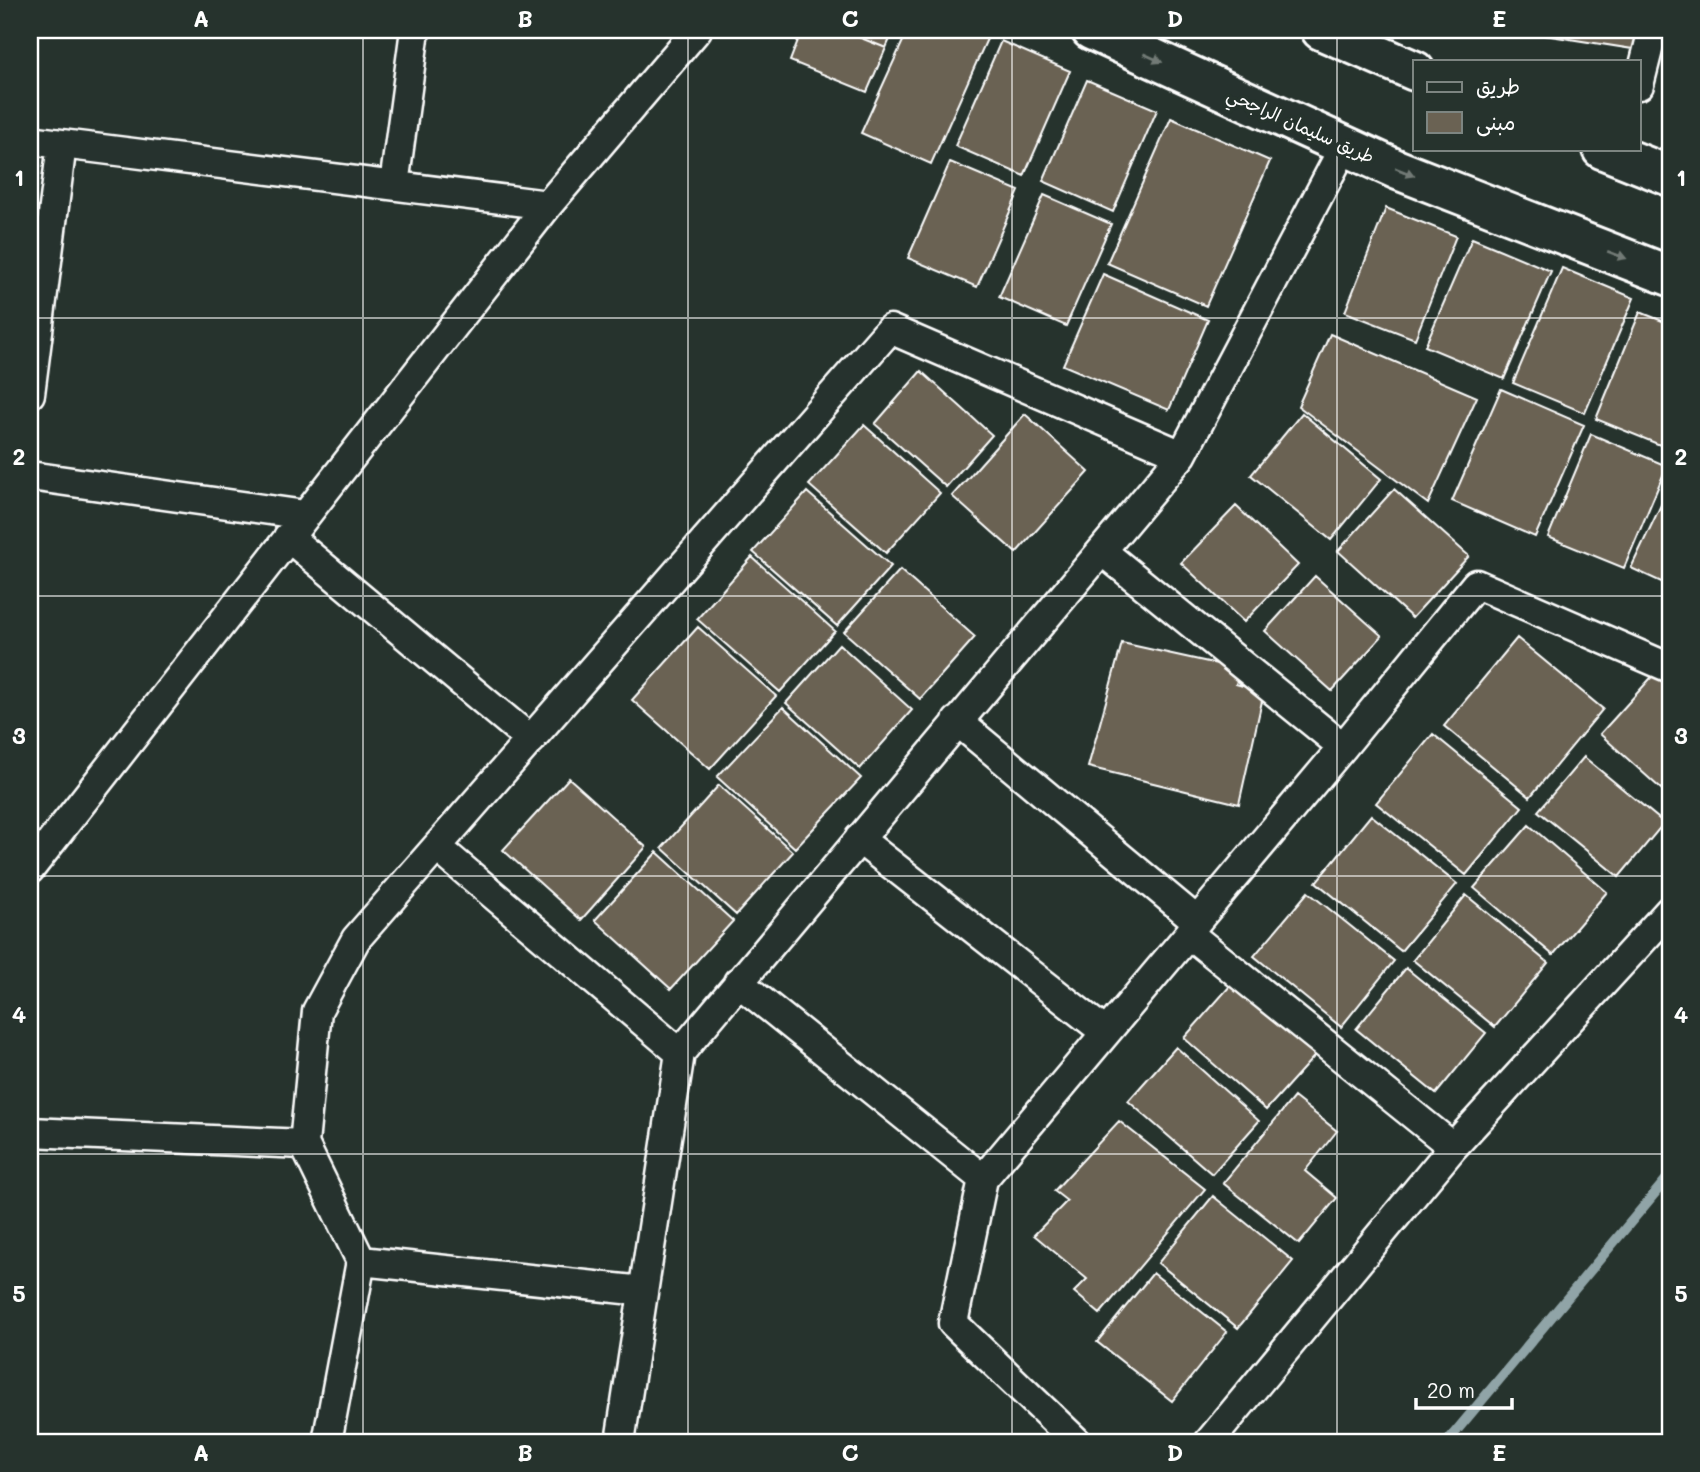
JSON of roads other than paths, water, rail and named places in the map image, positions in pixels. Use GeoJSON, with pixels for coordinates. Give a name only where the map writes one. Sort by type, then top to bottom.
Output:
{"type":"FeatureCollection","features":[{"type":"Feature","properties":{"kind":"main road","name":"طريق سليمان الراجحي"},"geometry":{"type":"LineString","coordinates":[[1091,30],[1398,170],[1670,276]]}},
{"type":"Feature","properties":{"kind":"main road"},"geometry":{"type":"LineString","coordinates":[[1321,30],[1413,70]]}},
{"type":"Feature","properties":{"kind":"main road"},"geometry":{"type":"LineString","coordinates":[[1616,151],[1670,176]]}},
{"type":"Feature","properties":{"kind":"street"},"geometry":{"type":"LineString","coordinates":[[394,186],[415,30]]}},
{"type":"Feature","properties":{"kind":"street"},"geometry":{"type":"LineString","coordinates":[[30,869],[548,205],[697,30]]}},
{"type":"Feature","properties":{"kind":"street"},"geometry":{"type":"LineString","coordinates":[[1640,81],[1653,30]]}},
{"type":"Feature","properties":{"kind":"street"},"geometry":{"type":"LineString","coordinates":[[30,140],[548,205]]}},
{"type":"Feature","properties":{"kind":"street"},"geometry":{"type":"LineString","coordinates":[[30,394],[62,144]]}},
{"type":"Feature","properties":{"kind":"street"},"geometry":{"type":"LineString","coordinates":[[620,1442],[680,1053],[1182,455],[1345,145]]}},
{"type":"Feature","properties":{"kind":"street"},"geometry":{"type":"LineString","coordinates":[[327,1442],[361,1261],[304,1144],[317,1011],[356,939],[890,329],[1182,455]]}},
{"type":"Feature","properties":{"kind":"street"},"geometry":{"type":"LineString","coordinates":[[30,476],[297,526],[531,740]]}},
{"type":"Feature","properties":{"kind":"street"},"geometry":{"type":"LineString","coordinates":[[1102,551],[1343,747]]}},
{"type":"Feature","properties":{"kind":"street"},"geometry":{"type":"LineString","coordinates":[[1077,1442],[953,1323],[983,1179],[1476,584],[1670,667]]}},
{"type":"Feature","properties":{"kind":"street"},"geometry":{"type":"LineString","coordinates":[[957,721],[1193,928],[1453,1147]]}},
{"type":"Feature","properties":{"kind":"street"},"geometry":{"type":"LineString","coordinates":[[859,839],[1105,1032]]}},
{"type":"Feature","properties":{"kind":"street"},"geometry":{"type":"LineString","coordinates":[[437,848],[680,1053]]}},
{"type":"Feature","properties":{"kind":"street"},"geometry":{"type":"LineString","coordinates":[[1209,1442],[1453,1147],[1670,910]]}},
{"type":"Feature","properties":{"kind":"street"},"geometry":{"type":"LineString","coordinates":[[738,982],[983,1179]]}},
{"type":"Feature","properties":{"kind":"street"},"geometry":{"type":"LineString","coordinates":[[30,1132],[304,1144]]}},
{"type":"Feature","properties":{"kind":"street"},"geometry":{"type":"LineString","coordinates":[[361,1261],[643,1291]]}},
{"type":"Feature","properties":{"kind":"waterway"},"geometry":{"type":"LineString","coordinates":[[1447,1442],[1670,1175]]}}]}
